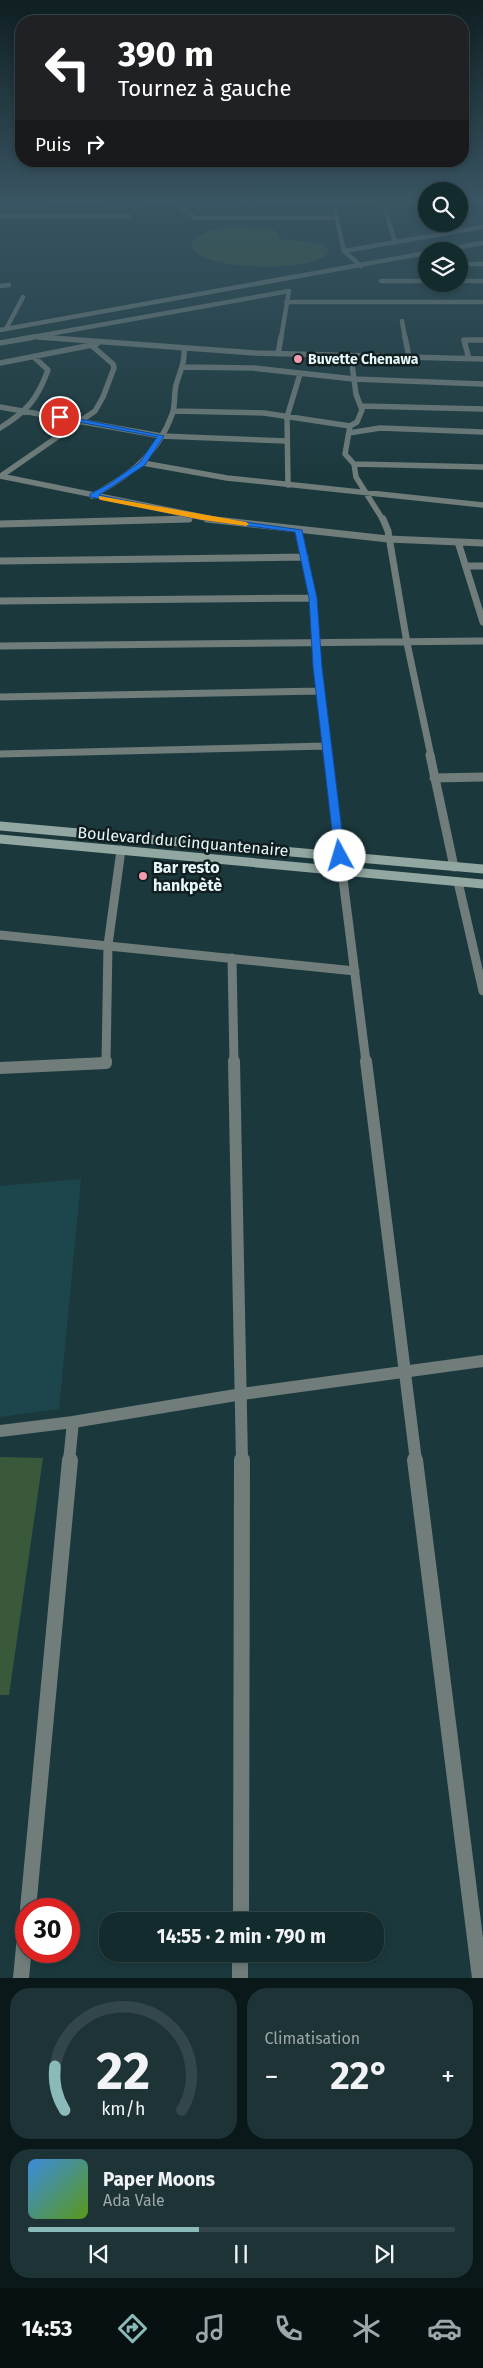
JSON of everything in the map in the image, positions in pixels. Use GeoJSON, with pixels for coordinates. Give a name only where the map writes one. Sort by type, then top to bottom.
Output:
{"type":"FeatureCollection","features":[{"type":"Feature","properties":{"kind":"main road","name":"Boulevard du Cinquantenaire"},"geometry":{"type":"LineString","coordinates":[[0,826],[483,869]]}},
{"type":"Feature","properties":{"kind":"main road","name":"Boulevard du Cinquantenaire"},"geometry":{"type":"LineString","coordinates":[[0,839],[483,884]]}},
{"type":"Feature","properties":{"kind":"street"},"geometry":{"type":"LineString","coordinates":[[3,330],[225,290]]}},
{"type":"Feature","properties":{"kind":"street"},"geometry":{"type":"LineString","coordinates":[[0,343],[289,291],[278,354]]}},
{"type":"Feature","properties":{"kind":"street"},"geometry":{"type":"LineString","coordinates":[[3,330],[23,297]]}},
{"type":"Feature","properties":{"kind":"street"},"geometry":{"type":"LineString","coordinates":[[286,302],[483,302]]}},
{"type":"Feature","properties":{"kind":"street"},"geometry":{"type":"LineString","coordinates":[[402,321],[409,358]]}},
{"type":"Feature","properties":{"kind":"street"},"geometry":{"type":"LineString","coordinates":[[38,336],[278,354],[483,359]]}},
{"type":"Feature","properties":{"kind":"street"},"geometry":{"type":"LineString","coordinates":[[469,359],[464,340],[483,340]]}},
{"type":"Feature","properties":{"kind":"street"},"geometry":{"type":"LineString","coordinates":[[0,363],[111,341]]}},
{"type":"Feature","properties":{"kind":"street"},"geometry":{"type":"LineString","coordinates":[[0,476],[95,411],[103,397],[114,368],[113,364],[91,346]]}},
{"type":"Feature","properties":{"kind":"street"},"geometry":{"type":"LineString","coordinates":[[92,496],[143,464],[173,411],[176,386],[185,361],[184,348]]}},
{"type":"Feature","properties":{"kind":"street"},"geometry":{"type":"LineString","coordinates":[[0,428],[33,405],[48,370],[34,357]]}},
{"type":"Feature","properties":{"kind":"street"},"geometry":{"type":"LineString","coordinates":[[351,357],[354,379],[362,406],[361,416],[350,426],[345,454],[354,464],[356,477],[382,516],[407,643],[429,740],[434,778],[445,820],[454,867]]}},
{"type":"Feature","properties":{"kind":"street"},"geometry":{"type":"LineString","coordinates":[[182,367],[253,368],[354,379],[483,384]]}},
{"type":"Feature","properties":{"kind":"street"},"geometry":{"type":"LineString","coordinates":[[288,484],[287,417],[300,374]]}},
{"type":"Feature","properties":{"kind":"street"},"geometry":{"type":"LineString","coordinates":[[362,406],[483,409]]}},
{"type":"Feature","properties":{"kind":"street"},"geometry":{"type":"LineString","coordinates":[[0,407],[160,436],[286,441]]}},
{"type":"Feature","properties":{"kind":"street"},"geometry":{"type":"LineString","coordinates":[[173,411],[246,412],[350,426]]}},
{"type":"Feature","properties":{"kind":"street"},"geometry":{"type":"LineString","coordinates":[[349,433],[380,428],[483,432]]}},
{"type":"Feature","properties":{"kind":"street"},"geometry":{"type":"LineString","coordinates":[[143,464],[227,478],[483,505]]}},
{"type":"Feature","properties":{"kind":"street"},"geometry":{"type":"LineString","coordinates":[[354,464],[483,467]]}},
{"type":"Feature","properties":{"kind":"street"},"geometry":{"type":"LineString","coordinates":[[0,476],[202,518],[388,539],[483,543]]}},
{"type":"Feature","properties":{"kind":"street"},"geometry":{"type":"LineString","coordinates":[[0,524],[145,522],[202,518]]}},
{"type":"Feature","properties":{"kind":"street"},"geometry":{"type":"LineString","coordinates":[[298,530],[313,598],[321,691],[340,856]]}},
{"type":"Feature","properties":{"kind":"street"},"geometry":{"type":"LineString","coordinates":[[458,542],[480,604],[483,622]]}},
{"type":"Feature","properties":{"kind":"street"},"geometry":{"type":"LineString","coordinates":[[0,561],[305,557]]}},
{"type":"Feature","properties":{"kind":"street"},"geometry":{"type":"LineString","coordinates":[[466,566],[483,566]]}},
{"type":"Feature","properties":{"kind":"street"},"geometry":{"type":"LineString","coordinates":[[0,601],[313,598]]}},
{"type":"Feature","properties":{"kind":"street"},"geometry":{"type":"LineString","coordinates":[[0,646],[483,641]]}},
{"type":"Feature","properties":{"kind":"street"},"geometry":{"type":"LineString","coordinates":[[0,697],[321,691]]}},
{"type":"Feature","properties":{"kind":"street"},"geometry":{"type":"LineString","coordinates":[[0,754],[327,746]]}},
{"type":"Feature","properties":{"kind":"street"},"geometry":{"type":"LineString","coordinates":[[434,778],[483,777]]}},
{"type":"Feature","properties":{"kind":"street"},"geometry":{"type":"LineString","coordinates":[[0,1068],[106,1063],[108,945],[121,850]]}},
{"type":"Feature","properties":{"kind":"street"},"geometry":{"type":"LineString","coordinates":[[342,871],[480,1978]]}},
{"type":"Feature","properties":{"kind":"street"},"geometry":{"type":"LineString","coordinates":[[458,882],[483,991]]}},
{"type":"Feature","properties":{"kind":"street"},"geometry":{"type":"LineString","coordinates":[[0,935],[355,971]]}},
{"type":"Feature","properties":{"kind":"street"},"geometry":{"type":"LineString","coordinates":[[232,958],[242,1394],[240,1912]]}},
{"type":"Feature","properties":{"kind":"street"},"geometry":{"type":"LineString","coordinates":[[0,1431],[73,1422],[242,1394],[483,1361]]}},
{"type":"Feature","properties":{"kind":"street"},"geometry":{"type":"LineString","coordinates":[[29,1898],[73,1422]]}},
{"type":"Feature","properties":{"kind":"street"},"geometry":{"type":"LineString","coordinates":[[240,1962],[240,1978]]}},
{"type":"Feature","properties":{"kind":"street"},"geometry":{"type":"LineString","coordinates":[[21,1978],[22,1963]]}},
{"type":"Feature","properties":{"kind":"shaded area"},"geometry":{"type":"Polygon","coordinates":[[[81,1179],[59,1409],[0,1417],[0,1186],[81,1179]]]}},
{"type":"Feature","properties":{"kind":"green space"},"geometry":{"type":"Polygon","coordinates":[[[0,1457],[43,1458],[9,1695],[0,1695],[0,1457]]]}},
{"type":"Feature","properties":{"kind":"slow traffic"},"geometry":{"type":"LineString","coordinates":[[101,498],[202,518],[246,524]]}},
{"type":"Feature","properties":{"kind":"place","name":"Buvette Chenawa"},"geometry":{"type":"Point","coordinates":[298,359]}},
{"type":"Feature","properties":{"kind":"place","name":"Bar resto hankpètè"},"geometry":{"type":"Point","coordinates":[143,876]}},
{"type":"Feature","properties":{"kind":"route"},"geometry":{"type":"LineString","coordinates":[[60,417],[160,436],[143,464],[92,496],[202,518],[298,530],[310,577],[313,598],[318,667],[340,856]]}}]}
